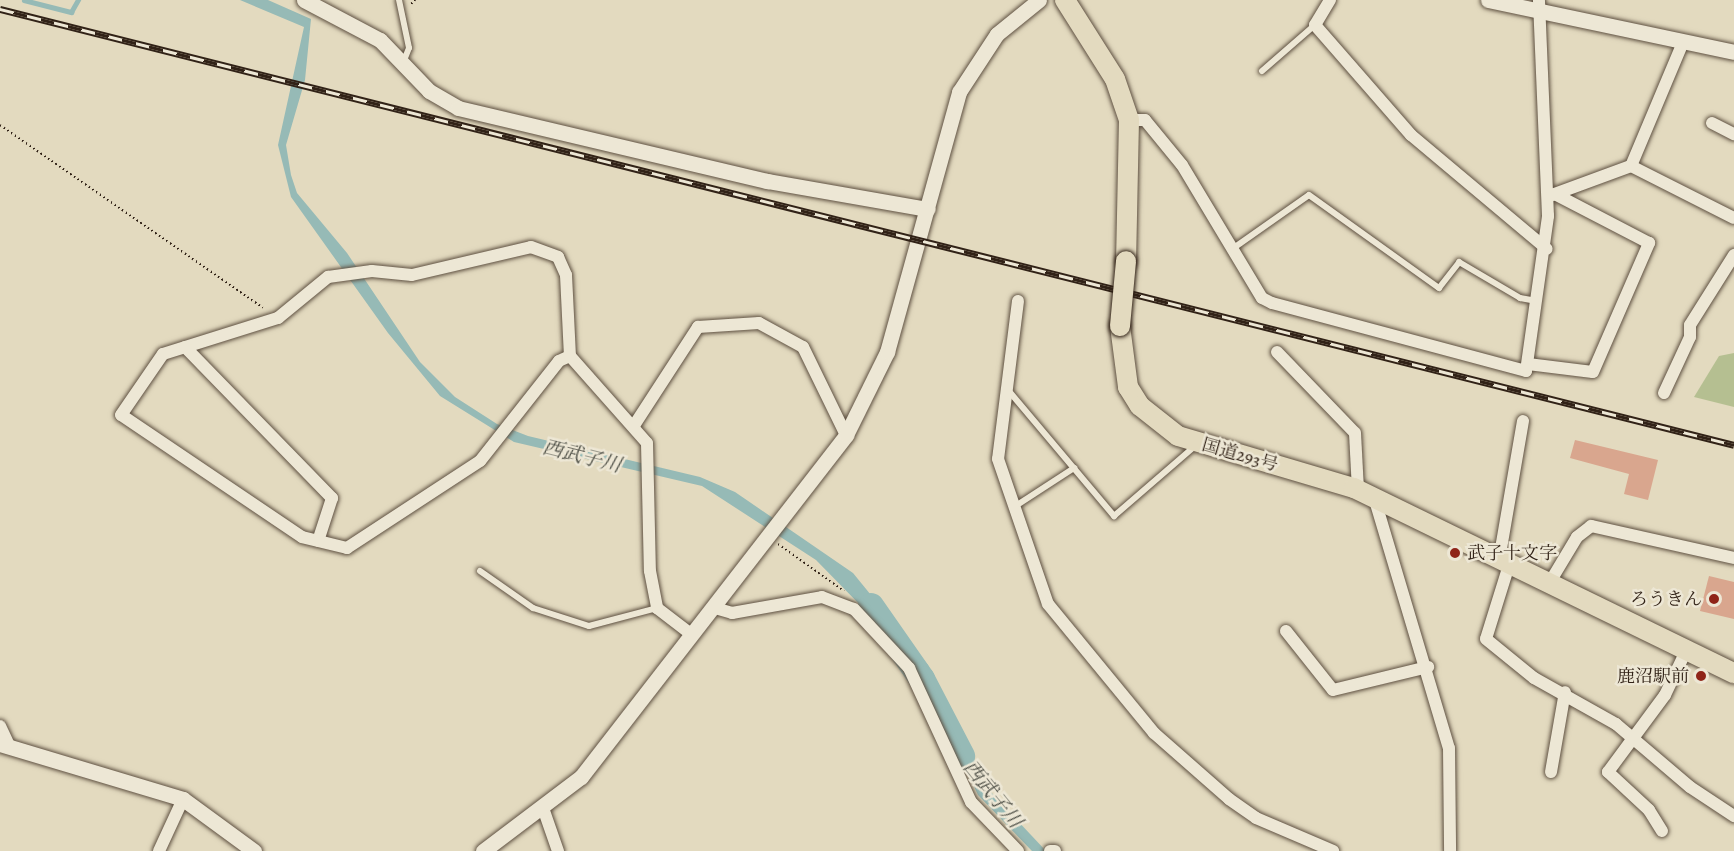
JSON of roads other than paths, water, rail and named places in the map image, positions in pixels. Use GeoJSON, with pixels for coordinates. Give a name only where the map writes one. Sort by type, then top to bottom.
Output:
{"type":"FeatureCollection","features":[{"type":"Feature","properties":{"kind":"highway","name":"国道293号"},"geometry":{"type":"LineString","coordinates":[[1065,0],[1106,62],[1129,120],[1126,261],[1120,326],[1122,360],[1140,406],[1178,436],[1366,494],[1734,673]]}},
{"type":"Feature","properties":{"kind":"street"},"geometry":{"type":"LineString","coordinates":[[304,0],[380,40],[429,91],[458,108],[767,181],[928,209]]}},
{"type":"Feature","properties":{"kind":"street"},"geometry":{"type":"LineString","coordinates":[[483,851],[543,808],[581,777],[715,608],[846,435],[887,352],[959,92],[976,60],[997,34],[1039,0]]}},
{"type":"Feature","properties":{"kind":"street"},"geometry":{"type":"LineString","coordinates":[[1330,0],[1315,25],[1411,135],[1546,249]]}},
{"type":"Feature","properties":{"kind":"street"},"geometry":{"type":"LineString","coordinates":[[1488,0],[1539,6],[1683,42],[1734,52]]}},
{"type":"Feature","properties":{"kind":"street"},"geometry":{"type":"LineString","coordinates":[[1129,120],[1145,120],[1235,247],[1263,298],[1272,303],[1526,371],[1546,249],[1550,196],[1539,6]]}},
{"type":"Feature","properties":{"kind":"street"},"geometry":{"type":"LineString","coordinates":[[1550,196],[1631,166],[1683,42]]}},
{"type":"Feature","properties":{"kind":"street"},"geometry":{"type":"LineString","coordinates":[[1712,123],[1734,134]]}},
{"type":"Feature","properties":{"kind":"street"},"geometry":{"type":"LineString","coordinates":[[1631,166],[1734,218]]}},
{"type":"Feature","properties":{"kind":"street"},"geometry":{"type":"LineString","coordinates":[[1528,364],[1593,372],[1650,243],[1550,196]]}},
{"type":"Feature","properties":{"kind":"street"},"geometry":{"type":"LineString","coordinates":[[570,356],[559,361],[480,461],[347,548],[302,537],[121,415],[163,354],[278,318],[328,277],[372,271],[412,275],[531,247],[558,257],[566,275],[570,356],[635,424],[647,444],[650,571],[657,608],[692,635]]}},
{"type":"Feature","properties":{"kind":"street"},"geometry":{"type":"LineString","coordinates":[[1664,393],[1690,337],[1690,325],[1734,255]]}},
{"type":"Feature","properties":{"kind":"street"},"geometry":{"type":"LineString","coordinates":[[1018,301],[1004,385],[998,459],[1012,508],[1048,604],[1154,733],[1256,818],[1333,851]]}},
{"type":"Feature","properties":{"kind":"street"},"geometry":{"type":"LineString","coordinates":[[635,424],[698,327],[759,323],[803,347],[846,435]]}},
{"type":"Feature","properties":{"kind":"street"},"geometry":{"type":"LineString","coordinates":[[185,347],[332,498],[318,541]]}},
{"type":"Feature","properties":{"kind":"street"},"geometry":{"type":"LineString","coordinates":[[1276,352],[1355,433],[1366,494],[1428,667],[1449,748],[1450,851]]}},
{"type":"Feature","properties":{"kind":"street"},"geometry":{"type":"LineString","coordinates":[[1523,421],[1504,562],[1486,639],[1534,678],[1565,692],[1632,737],[1690,787],[1734,816]]}},
{"type":"Feature","properties":{"kind":"street"},"geometry":{"type":"LineString","coordinates":[[1550,582],[1577,537],[1591,526],[1734,558]]}},
{"type":"Feature","properties":{"kind":"street"},"geometry":{"type":"LineString","coordinates":[[715,608],[732,613],[822,597],[855,609],[909,668],[971,802],[1018,851]]}},
{"type":"Feature","properties":{"kind":"street"},"geometry":{"type":"LineString","coordinates":[[1286,631],[1333,690],[1428,667]]}},
{"type":"Feature","properties":{"kind":"street"},"geometry":{"type":"LineString","coordinates":[[1662,831],[1649,810],[1608,772],[1665,695],[1686,651]]}},
{"type":"Feature","properties":{"kind":"street"},"geometry":{"type":"LineString","coordinates":[[1551,772],[1565,692]]}},
{"type":"Feature","properties":{"kind":"street"},"geometry":{"type":"LineString","coordinates":[[0,726],[4,744],[183,799],[254,851]]}},
{"type":"Feature","properties":{"kind":"street"},"geometry":{"type":"LineString","coordinates":[[159,851],[183,799]]}},
{"type":"Feature","properties":{"kind":"street"},"geometry":{"type":"LineString","coordinates":[[543,808],[558,851]]}},
{"type":"Feature","properties":{"kind":"street"},"geometry":{"type":"LineString","coordinates":[[1050,851],[1055,851]]}},
{"type":"Feature","properties":{"kind":"lane"},"geometry":{"type":"LineString","coordinates":[[399,0],[409,48],[403,63]]}},
{"type":"Feature","properties":{"kind":"lane"},"geometry":{"type":"LineString","coordinates":[[1262,71],[1315,25]]}},
{"type":"Feature","properties":{"kind":"lane"},"geometry":{"type":"LineString","coordinates":[[1235,247],[1309,195],[1439,288],[1459,262],[1520,298],[1538,301]]}},
{"type":"Feature","properties":{"kind":"lane"},"geometry":{"type":"LineString","coordinates":[[1004,385],[1114,516],[1198,443]]}},
{"type":"Feature","properties":{"kind":"lane"},"geometry":{"type":"LineString","coordinates":[[1012,508],[1074,468]]}},
{"type":"Feature","properties":{"kind":"lane"},"geometry":{"type":"LineString","coordinates":[[480,571],[533,608],[589,626],[657,608]]}},
{"type":"Feature","properties":{"kind":"water"},"geometry":{"type":"Polygon","coordinates":[[[240,0],[268,0],[311,19],[305,80],[286,145],[291,175],[297,193],[347,253],[420,362],[455,397],[497,424],[528,436],[700,477],[735,492],[853,573],[928,665],[989,790],[1046,851],[1032,851],[978,795],[913,659],[816,560],[702,486],[514,442],[440,396],[388,333],[291,197],[278,145],[304,27],[240,0]]]}},
{"type":"Feature","properties":{"kind":"waterway","name":"西武子川"},"geometry":{"type":"LineString","coordinates":[[24,0],[71,12],[78,0]]}},
{"type":"Feature","properties":{"kind":"waterway","name":"西武子川"},"geometry":{"type":"LineString","coordinates":[[871,606],[922,679],[962,756]]}},
{"type":"Feature","properties":{"kind":"railway"},"geometry":{"type":"LineString","coordinates":[[0,9],[1734,445]]}},
{"type":"Feature","properties":{"kind":"place","name":"武子十文字"},"geometry":{"type":"Point","coordinates":[1455,553]}},
{"type":"Feature","properties":{"kind":"place","name":"ろうきん"},"geometry":{"type":"Point","coordinates":[1714,599]}},
{"type":"Feature","properties":{"kind":"place","name":"鹿沼駅前"},"geometry":{"type":"Point","coordinates":[1701,676]}}]}
